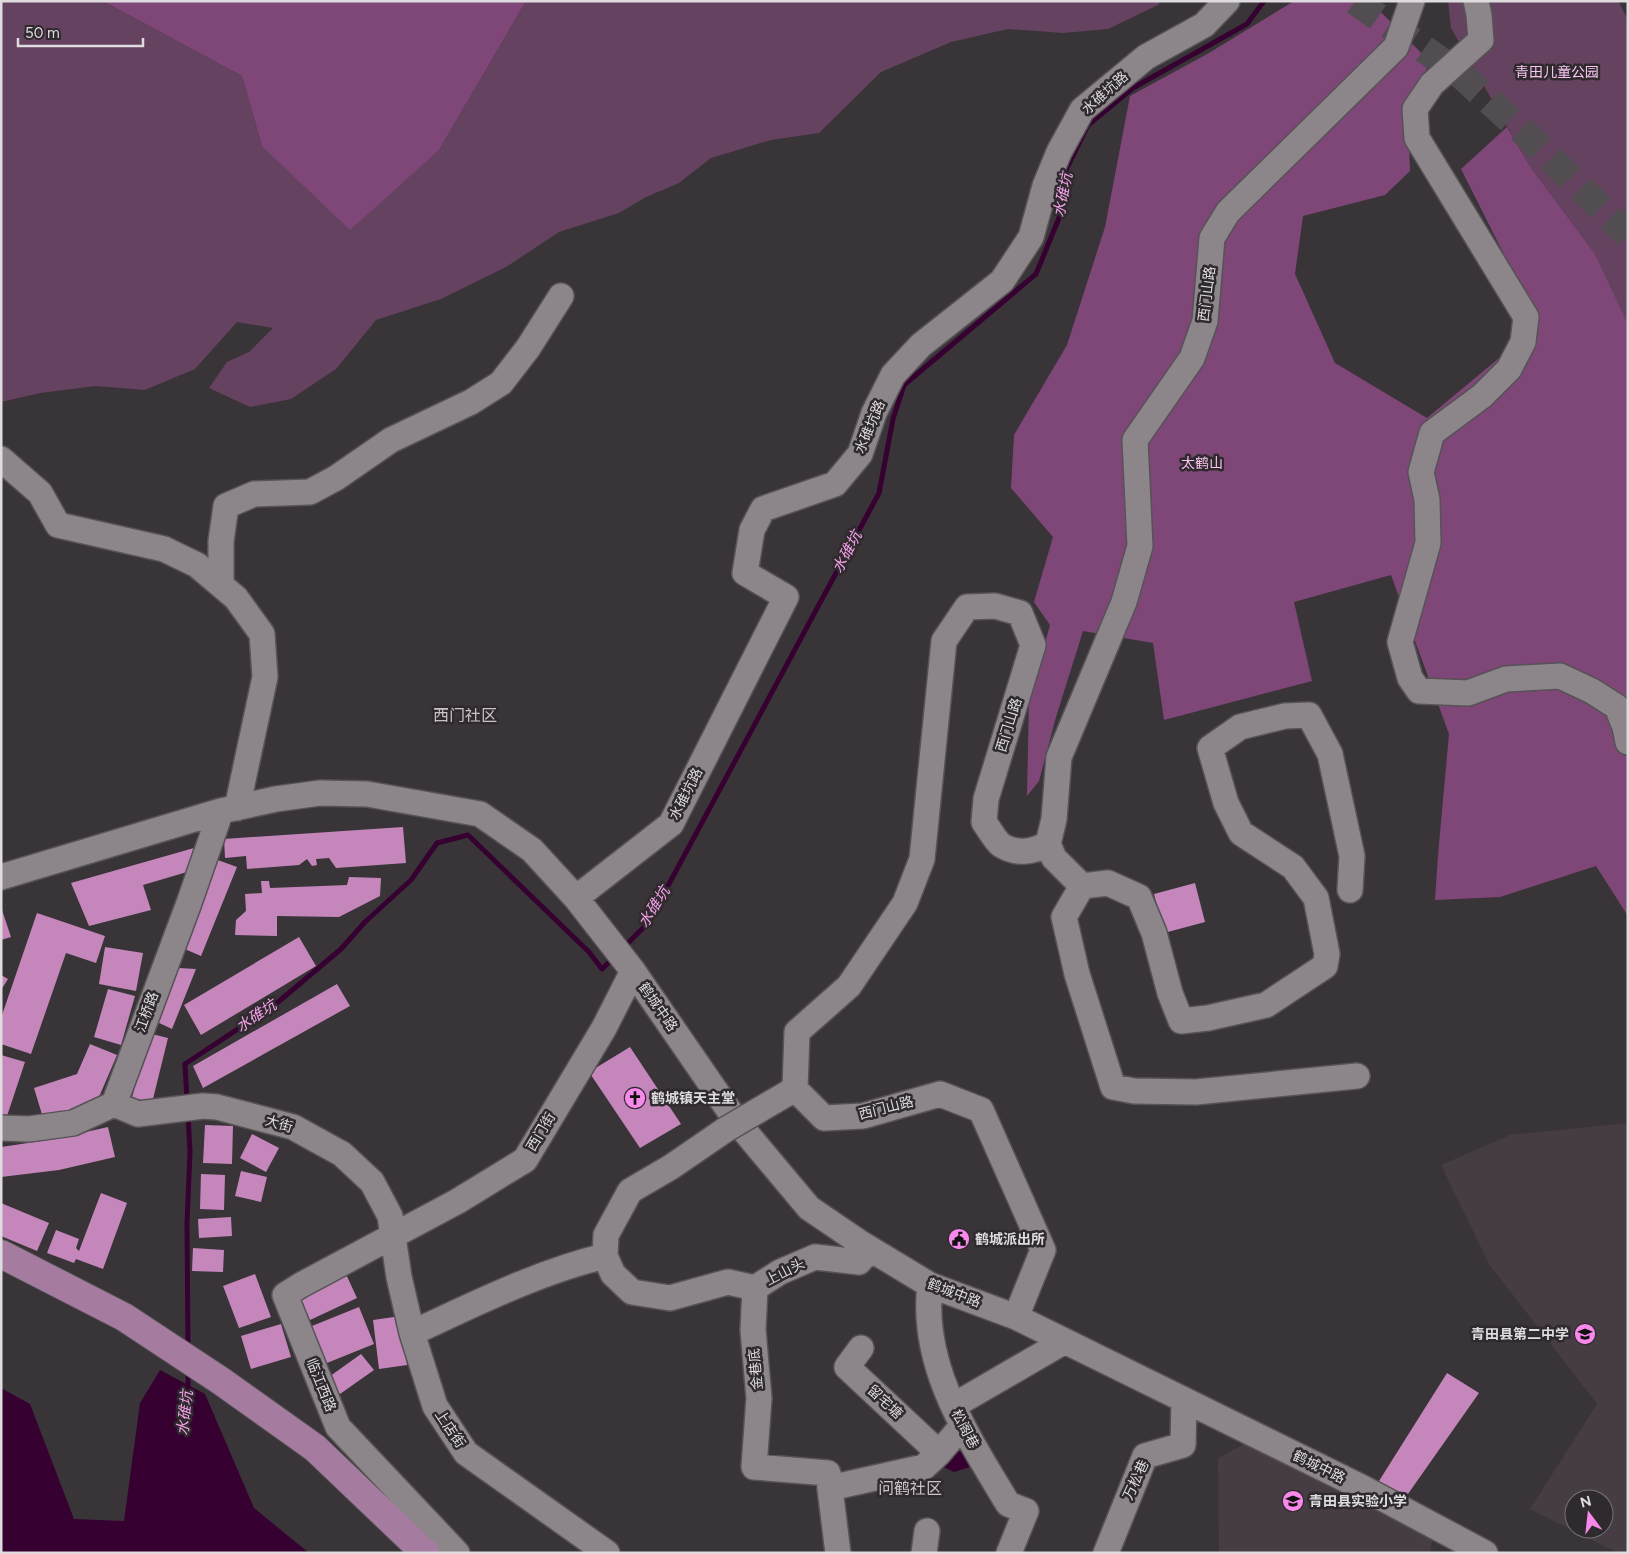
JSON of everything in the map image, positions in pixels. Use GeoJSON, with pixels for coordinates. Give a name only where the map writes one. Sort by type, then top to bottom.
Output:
{"type":"FeatureCollection","features":[{"type":"Feature","properties":{"kind":"main road"},"geometry":{"type":"LineString","coordinates":[[1,1254],[124,1317],[229,1387],[315,1448],[426,1553]]}},
{"type":"Feature","properties":{"kind":"street","name":"水碓坑路"},"geometry":{"type":"LineString","coordinates":[[576,898],[671,824],[786,597],[745,573],[752,530],[763,509],[836,484],[860,454],[874,413],[893,375],[921,345],[1002,281],[1031,236],[1045,186],[1059,152],[1082,110],[1146,57],[1204,25],[1227,1]]}},
{"type":"Feature","properties":{"kind":"street","name":"西门山路"},"geometry":{"type":"LineString","coordinates":[[1016,1317],[1043,1250],[981,1110],[940,1094],[863,1116],[824,1118],[796,1089],[798,1032],[849,986],[905,903],[922,859],[944,641],[967,607],[995,606],[1020,613],[1033,645],[986,800],[984,822],[1000,844],[1022,852],[1035,850],[1048,844],[1054,819],[1059,756],[1124,602],[1140,546],[1135,440],[1192,358],[1205,321],[1212,238],[1228,212],[1396,47],[1412,1]]}},
{"type":"Feature","properties":{"kind":"street"},"geometry":{"type":"LineString","coordinates":[[1476,1],[1481,40],[1432,84],[1415,109],[1417,138],[1526,317],[1523,342],[1509,368],[1482,396],[1432,433],[1421,472],[1427,500],[1428,543],[1400,642],[1410,678],[1419,691],[1468,692],[1506,679],[1560,676],[1592,691],[1617,707],[1625,727],[1628,742]]}},
{"type":"Feature","properties":{"kind":"street"},"geometry":{"type":"LineString","coordinates":[[221,585],[221,541],[226,506],[254,494],[310,492],[336,478],[391,440],[471,402],[501,383],[528,348],[561,296]]}},
{"type":"Feature","properties":{"kind":"street","name":"江桥路"},"geometry":{"type":"LineString","coordinates":[[1,459],[40,493],[58,524],[164,549],[197,565],[236,598],[262,634],[264,677],[229,810],[189,903],[114,1104]]}},
{"type":"Feature","properties":{"kind":"street"},"geometry":{"type":"LineString","coordinates":[[1082,886],[1108,883],[1139,897],[1154,933],[1170,993],[1181,1021],[1208,1018],[1266,1005],[1326,966],[1327,954],[1316,898],[1293,868],[1241,833],[1226,804],[1210,748],[1240,727],[1285,716],[1309,715],[1330,754],[1352,856],[1350,890]]}},
{"type":"Feature","properties":{"kind":"street","name":"鹤城中路"},"geometry":{"type":"LineString","coordinates":[[1,877],[229,810],[276,799],[320,793],[367,794],[480,814],[532,850],[576,898],[623,959],[737,1122],[809,1208],[930,1286],[1016,1317],[1363,1488],[1485,1553]]}},
{"type":"Feature","properties":{"kind":"street"},"geometry":{"type":"LineString","coordinates":[[1048,844],[1054,858],[1082,886]]}},
{"type":"Feature","properties":{"kind":"street"},"geometry":{"type":"LineString","coordinates":[[1082,886],[1064,918],[1077,974],[1113,1087],[1134,1091],[1196,1092],[1357,1076]]}},
{"type":"Feature","properties":{"kind":"street","name":"西门街"},"geometry":{"type":"LineString","coordinates":[[392,1237],[458,1201],[525,1160],[604,1028],[623,959]]}},
{"type":"Feature","properties":{"kind":"street"},"geometry":{"type":"LineString","coordinates":[[755,1288],[728,1282],[670,1298],[632,1292],[613,1274],[605,1256],[606,1235],[630,1191],[725,1130],[796,1089]]}},
{"type":"Feature","properties":{"kind":"street"},"geometry":{"type":"LineString","coordinates":[[1,1128],[29,1129],[73,1123],[114,1104]]}},
{"type":"Feature","properties":{"kind":"street","name":"大街"},"geometry":{"type":"LineString","coordinates":[[114,1104],[138,1114],[203,1106],[217,1107],[293,1127],[342,1154],[372,1182],[390,1216],[392,1237]]}},
{"type":"Feature","properties":{"kind":"street","name":"上店街"},"geometry":{"type":"LineString","coordinates":[[392,1237],[412,1333],[435,1406],[466,1453],[607,1553]]}},
{"type":"Feature","properties":{"kind":"street","name":"临江西路"},"geometry":{"type":"LineString","coordinates":[[392,1237],[285,1295],[338,1427],[457,1553]]}},
{"type":"Feature","properties":{"kind":"street","name":"上山头"},"geometry":{"type":"LineString","coordinates":[[755,1288],[780,1272],[815,1257],[859,1262],[870,1249]]}},
{"type":"Feature","properties":{"kind":"street"},"geometry":{"type":"LineString","coordinates":[[412,1333],[488,1298],[570,1265],[605,1256]]}},
{"type":"Feature","properties":{"kind":"street","name":"松阁巷"},"geometry":{"type":"LineString","coordinates":[[930,1286],[927,1306],[934,1348],[945,1390],[957,1416],[1008,1504],[1026,1511],[1009,1553]]}},
{"type":"Feature","properties":{"kind":"street","name":"金巷底"},"geometry":{"type":"LineString","coordinates":[[755,1288],[753,1330],[759,1398],[754,1467],[828,1473],[838,1553]]}},
{"type":"Feature","properties":{"kind":"street"},"geometry":{"type":"LineString","coordinates":[[830,1488],[924,1467],[939,1453],[957,1416],[1065,1341]]}},
{"type":"Feature","properties":{"kind":"street","name":"留宅塘"},"geometry":{"type":"LineString","coordinates":[[861,1348],[847,1367],[939,1453]]}},
{"type":"Feature","properties":{"kind":"street","name":"万松巷"},"geometry":{"type":"LineString","coordinates":[[1106,1553],[1145,1456],[1183,1445],[1184,1400]]}},
{"type":"Feature","properties":{"kind":"shaded area","name":"青田县第二中学"},"geometry":{"type":"Polygon","coordinates":[[[1628,1123],[1628,1553],[1618,1553],[1590,1539],[1614,1539],[1614,1489],[1564,1489],[1564,1526],[1530,1509],[1597,1404],[1489,1264],[1441,1165],[1510,1135],[1628,1123]]]}},
{"type":"Feature","properties":{"kind":"shaded area","name":"青田县实验小学"},"geometry":{"type":"Polygon","coordinates":[[[1250,1441],[1434,1533],[1430,1553],[1219,1553],[1218,1458],[1250,1441]]]}},
{"type":"Feature","properties":{"kind":"green space"},"geometry":{"type":"Polygon","coordinates":[[[1,1],[103,1],[242,76],[262,146],[439,150],[526,1],[1161,1],[1158,5],[1108,29],[1063,33],[1008,29],[951,42],[881,72],[819,133],[771,140],[711,158],[679,183],[646,197],[619,213],[559,232],[506,267],[441,299],[376,320],[336,369],[291,399],[250,407],[209,388],[227,362],[249,352],[273,328],[237,322],[195,369],[145,390],[96,386],[40,393],[1,402],[1,1]]]}},
{"type":"Feature","properties":{"kind":"green space"},"geometry":{"type":"Polygon","coordinates":[[[103,1],[526,1],[439,150],[350,230],[262,146],[242,76],[103,1]]]}},
{"type":"Feature","properties":{"kind":"green space","name":"太鹤山"},"geometry":{"type":"Polygon","coordinates":[[[1294,1],[1370,1],[1430,62],[1408,106],[1410,171],[1385,195],[1303,216],[1295,274],[1335,363],[1427,418],[1510,349],[1537,320],[1461,169],[1507,127],[1529,165],[1595,254],[1628,325],[1628,916],[1596,866],[1500,897],[1435,900],[1449,734],[1391,575],[1294,602],[1312,681],[1164,720],[1153,643],[1083,631],[1056,717],[1039,781],[1027,796],[1029,701],[1050,625],[1034,602],[1053,537],[1011,488],[1014,435],[1067,345],[1105,227],[1130,96],[1209,53],[1294,1]]]}},
{"type":"Feature","properties":{"kind":"green space","name":"青田儿童公园"},"geometry":{"type":"Polygon","coordinates":[[[1448,1],[1618,1],[1628,20],[1628,329],[1595,254],[1529,165],[1451,28],[1448,1]]]}},
{"type":"Feature","properties":{"kind":"water"},"geometry":{"type":"Polygon","coordinates":[[[160,1370],[205,1394],[254,1508],[309,1553],[1,1553],[1,1388],[30,1404],[74,1519],[124,1521],[140,1403],[160,1370]]]}},
{"type":"Feature","properties":{"kind":"water"},"geometry":{"type":"Polygon","coordinates":[[[963,1438],[975,1464],[954,1472],[935,1463],[963,1438]]]}},
{"type":"Feature","properties":{"kind":"building"},"geometry":{"type":"Polygon","coordinates":[[[403,827],[406,863],[336,868],[329,858],[316,859],[317,865],[312,866],[307,859],[299,865],[247,869],[246,856],[225,858],[224,839],[403,827]]]}},
{"type":"Feature","properties":{"kind":"building"},"geometry":{"type":"Polygon","coordinates":[[[201,846],[187,872],[143,885],[151,910],[89,926],[71,883],[201,846]]]}},
{"type":"Feature","properties":{"kind":"building"},"geometry":{"type":"Polygon","coordinates":[[[215,859],[237,867],[201,956],[180,947],[215,859]]]}},
{"type":"Feature","properties":{"kind":"building"},"geometry":{"type":"Polygon","coordinates":[[[349,877],[381,878],[380,896],[339,917],[277,916],[277,936],[235,935],[236,920],[246,911],[245,894],[262,893],[261,881],[269,881],[270,888],[347,885],[349,877]]]}},
{"type":"Feature","properties":{"kind":"building"},"geometry":{"type":"Polygon","coordinates":[[[1195,883],[1205,922],[1164,933],[1154,894],[1195,883]]]}},
{"type":"Feature","properties":{"kind":"building"},"geometry":{"type":"Polygon","coordinates":[[[1,907],[11,937],[1,940],[1,907]]]}},
{"type":"Feature","properties":{"kind":"building"},"geometry":{"type":"Polygon","coordinates":[[[37,913],[105,936],[96,963],[66,953],[31,1054],[1,1044],[1,1018],[37,913]]]}},
{"type":"Feature","properties":{"kind":"building"},"geometry":{"type":"Polygon","coordinates":[[[299,937],[316,966],[201,1035],[184,1005],[299,937]]]}},
{"type":"Feature","properties":{"kind":"building"},"geometry":{"type":"Polygon","coordinates":[[[105,947],[143,953],[136,991],[99,984],[105,947]]]}},
{"type":"Feature","properties":{"kind":"building"},"geometry":{"type":"Polygon","coordinates":[[[179,968],[196,969],[172,1029],[157,1022],[179,968]]]}},
{"type":"Feature","properties":{"kind":"building"},"geometry":{"type":"Polygon","coordinates":[[[1,975],[8,979],[1,990],[1,975]]]}},
{"type":"Feature","properties":{"kind":"building"},"geometry":{"type":"Polygon","coordinates":[[[337,984],[350,1006],[203,1088],[193,1066],[337,984]]]}},
{"type":"Feature","properties":{"kind":"building"},"geometry":{"type":"Polygon","coordinates":[[[108,989],[135,996],[121,1045],[94,1037],[108,989]]]}},
{"type":"Feature","properties":{"kind":"building"},"geometry":{"type":"Polygon","coordinates":[[[148,1033],[168,1038],[152,1103],[132,1098],[148,1033]]]}},
{"type":"Feature","properties":{"kind":"building"},"geometry":{"type":"Polygon","coordinates":[[[90,1044],[117,1055],[96,1104],[44,1121],[34,1088],[77,1074],[90,1044]]]}},
{"type":"Feature","properties":{"kind":"building","name":"鹤城镇天主堂"},"geometry":{"type":"Polygon","coordinates":[[[630,1047],[681,1124],[640,1148],[589,1072],[630,1047]]]}},
{"type":"Feature","properties":{"kind":"building"},"geometry":{"type":"Polygon","coordinates":[[[1,1055],[25,1062],[4,1125],[1,1124],[1,1055]]]}},
{"type":"Feature","properties":{"kind":"building"},"geometry":{"type":"Polygon","coordinates":[[[205,1125],[233,1126],[232,1164],[203,1163],[205,1125]]]}},
{"type":"Feature","properties":{"kind":"building"},"geometry":{"type":"Polygon","coordinates":[[[108,1127],[115,1157],[59,1170],[1,1177],[1,1147],[55,1139],[108,1127]]]}},
{"type":"Feature","properties":{"kind":"building"},"geometry":{"type":"Polygon","coordinates":[[[252,1134],[279,1148],[266,1172],[240,1158],[252,1134]]]}},
{"type":"Feature","properties":{"kind":"building"},"geometry":{"type":"Polygon","coordinates":[[[241,1171],[267,1177],[261,1202],[235,1196],[241,1171]]]}},
{"type":"Feature","properties":{"kind":"building"},"geometry":{"type":"Polygon","coordinates":[[[201,1174],[225,1175],[224,1210],[200,1209],[201,1174]]]}},
{"type":"Feature","properties":{"kind":"building"},"geometry":{"type":"Polygon","coordinates":[[[101,1193],[127,1203],[103,1269],[76,1259],[74,1263],[47,1253],[56,1230],[79,1239],[76,1248],[79,1251],[101,1193]]]}},
{"type":"Feature","properties":{"kind":"building"},"geometry":{"type":"Polygon","coordinates":[[[1,1203],[49,1223],[37,1251],[1,1236],[1,1203]]]}},
{"type":"Feature","properties":{"kind":"building"},"geometry":{"type":"Polygon","coordinates":[[[231,1217],[232,1236],[199,1238],[198,1219],[231,1217]]]}},
{"type":"Feature","properties":{"kind":"building"},"geometry":{"type":"Polygon","coordinates":[[[193,1248],[224,1250],[223,1272],[192,1271],[193,1248]]]}},
{"type":"Feature","properties":{"kind":"building"},"geometry":{"type":"Polygon","coordinates":[[[345,1272],[357,1298],[308,1321],[296,1295],[345,1272]]]}},
{"type":"Feature","properties":{"kind":"building"},"geometry":{"type":"Polygon","coordinates":[[[255,1274],[271,1317],[239,1328],[223,1286],[255,1274]]]}},
{"type":"Feature","properties":{"kind":"building"},"geometry":{"type":"Polygon","coordinates":[[[359,1307],[374,1344],[322,1365],[307,1328],[359,1307]]]}},
{"type":"Feature","properties":{"kind":"building"},"geometry":{"type":"Polygon","coordinates":[[[401,1316],[407,1365],[379,1369],[373,1320],[401,1316]]]}},
{"type":"Feature","properties":{"kind":"building"},"geometry":{"type":"Polygon","coordinates":[[[281,1324],[291,1357],[251,1369],[241,1336],[281,1324]]]}},
{"type":"Feature","properties":{"kind":"building"},"geometry":{"type":"Polygon","coordinates":[[[361,1354],[374,1370],[340,1394],[326,1379],[361,1354]]]}},
{"type":"Feature","properties":{"kind":"building"},"geometry":{"type":"Polygon","coordinates":[[[1447,1373],[1479,1393],[1403,1501],[1379,1481],[1447,1373]]]}},
{"type":"Feature","properties":{"kind":"waterway","name":"水碓坑"},"geometry":{"type":"LineString","coordinates":[[623,948],[648,923],[879,493],[893,419],[904,385],[1036,274],[1059,218],[1064,174],[1088,125],[1133,88],[1247,24],[1264,1]]}},
{"type":"Feature","properties":{"kind":"waterway","name":"水碓坑"},"geometry":{"type":"LineString","coordinates":[[187,1100],[185,1064],[277,1003],[341,949],[365,922],[411,880],[437,843],[468,835],[589,952],[602,969],[613,958]]}},
{"type":"Feature","properties":{"kind":"waterway","name":"水碓坑"},"geometry":{"type":"LineString","coordinates":[[188,1114],[190,1152],[187,1223],[188,1348]]}},
{"type":"Feature","properties":{"kind":"waterway","name":"水碓坑"},"geometry":{"type":"LineString","coordinates":[[188,1371],[188,1390]]}},
{"type":"Feature","properties":{"kind":"tunnel"},"geometry":{"type":"LineString","coordinates":[[1355,1],[1460,74],[1529,137],[1628,235]]}},
{"type":"Feature","properties":{"kind":"place","name":"鹤城镇天主堂"},"geometry":{"type":"Point","coordinates":[635,1098]}},
{"type":"Feature","properties":{"kind":"place","name":"鹤城派出所"},"geometry":{"type":"Point","coordinates":[959,1239]}},
{"type":"Feature","properties":{"kind":"place","name":"青田县第二中学"},"geometry":{"type":"Point","coordinates":[1585,1334]}},
{"type":"Feature","properties":{"kind":"place","name":"青田县实验小学"},"geometry":{"type":"Point","coordinates":[1293,1501]}},
{"type":"Feature","properties":{"kind":"district","name":"西门社区"},"geometry":{"type":"Point","coordinates":[465,715]}},
{"type":"Feature","properties":{"kind":"district","name":"问鹤社区"},"geometry":{"type":"Point","coordinates":[910,1488]}}]}
